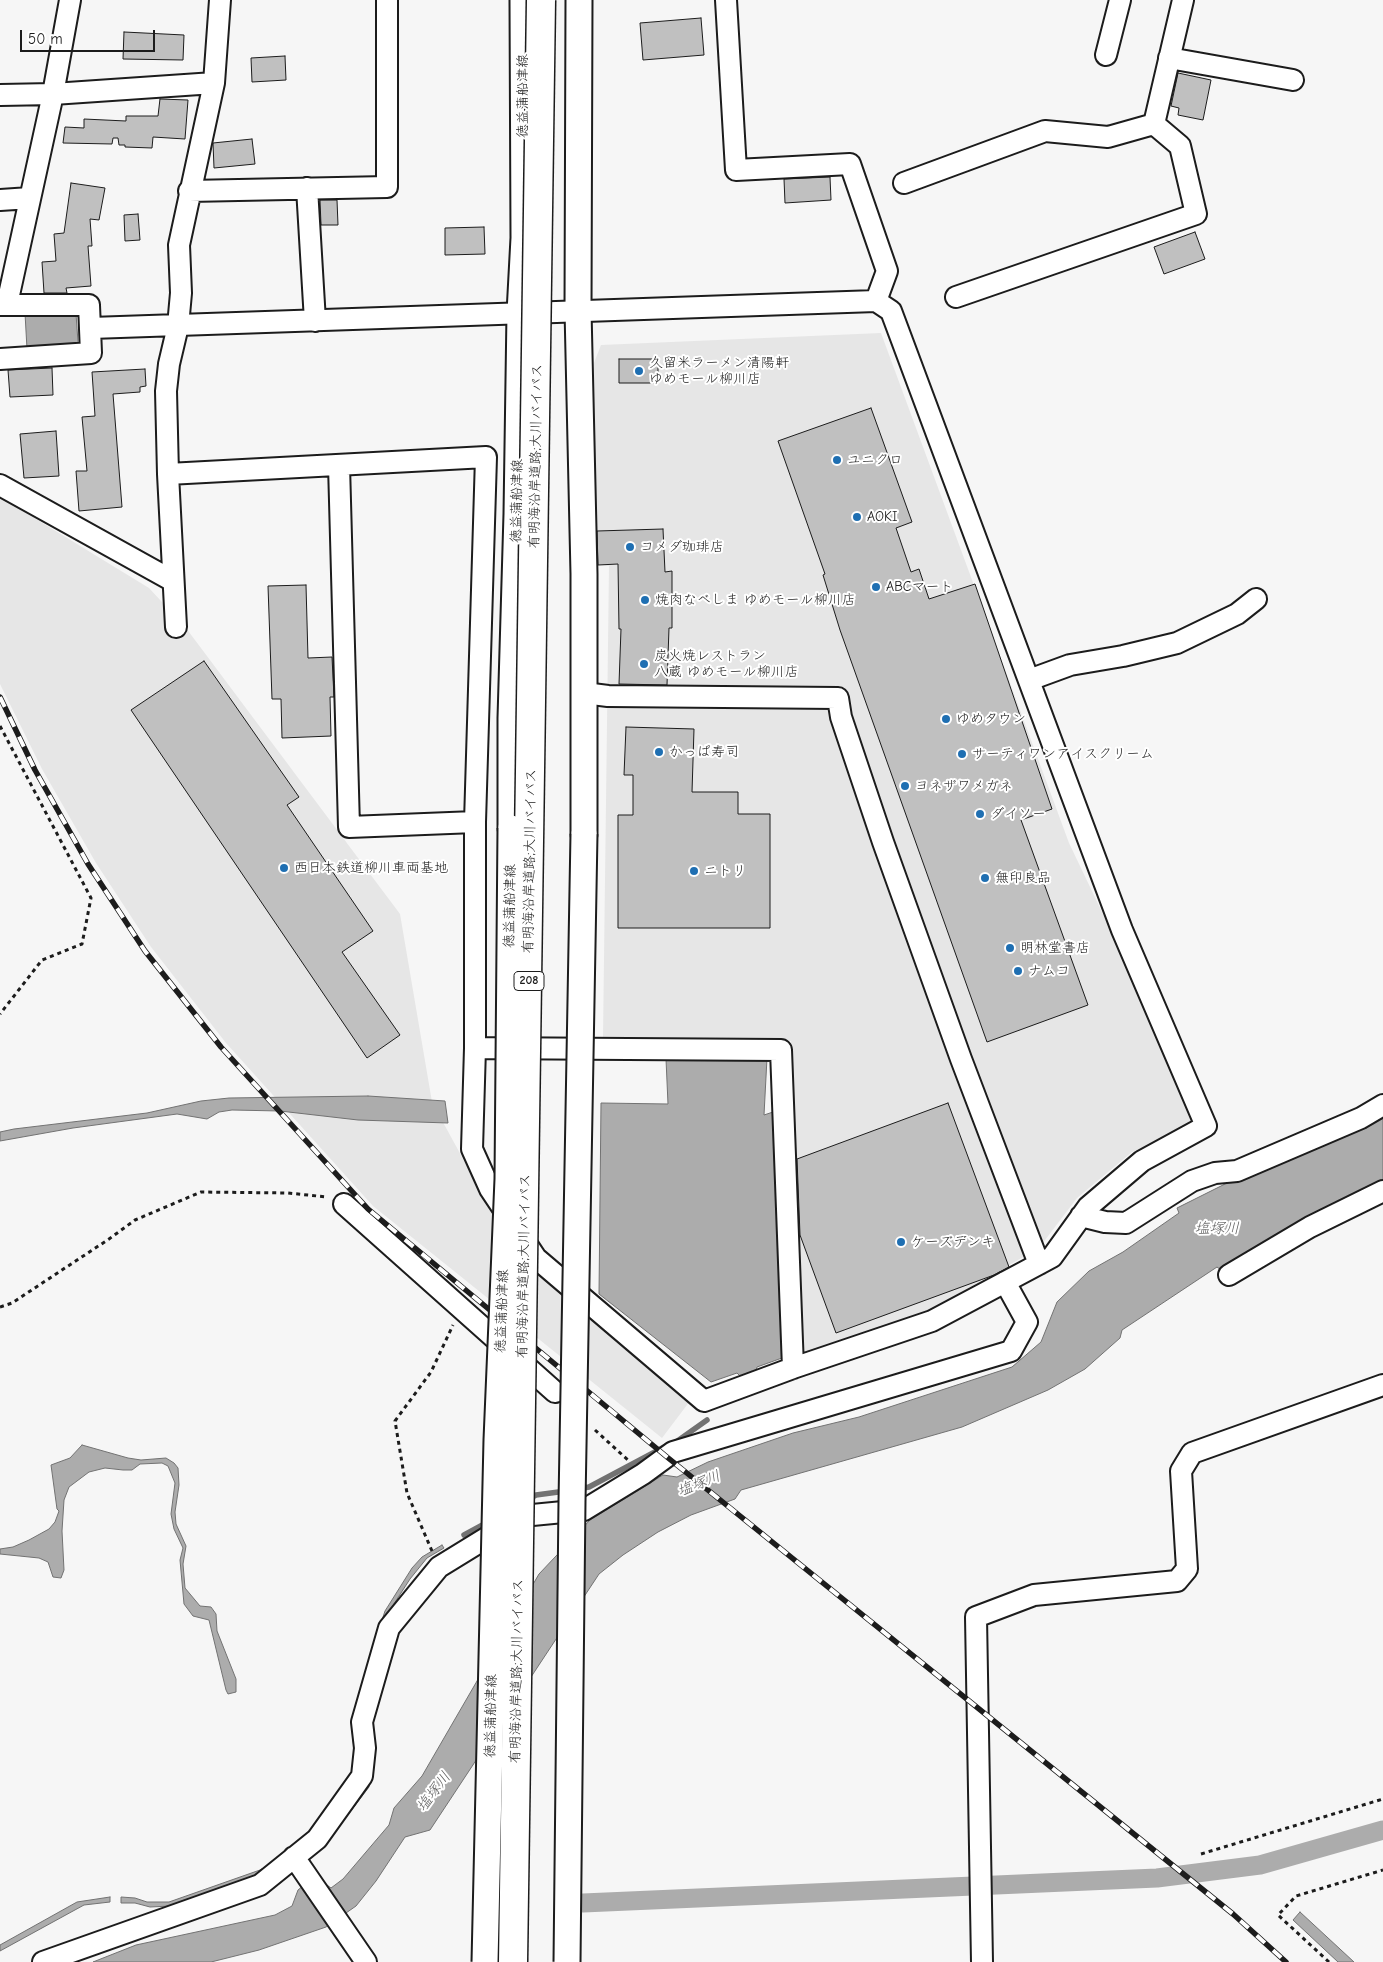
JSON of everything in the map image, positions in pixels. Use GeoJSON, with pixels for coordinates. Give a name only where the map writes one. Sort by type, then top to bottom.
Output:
{"type":"FeatureCollection","features":[{"type":"Feature","properties":{"kind":"highway","name":"有明海沿岸道路;大川バイパス"},"geometry":{"type":"LineString","coordinates":[[513,1962],[541,0]]}},
{"type":"Feature","properties":{"kind":"main road","name":"徳益蒲船津線"},"geometry":{"type":"LineString","coordinates":[[485,1962],[497,1440],[508,1180],[511,718],[516,568],[520,313],[524,238],[523,0]]}},
{"type":"Feature","properties":{"kind":"main road"},"geometry":{"type":"LineString","coordinates":[[567,1962],[572,1500],[584,834],[584,574],[578,310],[579,0]]}},
{"type":"Feature","properties":{"kind":"street"},"geometry":{"type":"LineString","coordinates":[[0,359],[92,353],[89,305],[4,304],[53,94],[70,0]]}},
{"type":"Feature","properties":{"kind":"street"},"geometry":{"type":"LineString","coordinates":[[176,627],[168,474],[166,391],[169,364],[178,326],[181,293],[179,245],[189,191],[214,83],[220,0]]}},
{"type":"Feature","properties":{"kind":"street"},"geometry":{"type":"LineString","coordinates":[[189,191],[387,187],[387,0]]}},
{"type":"Feature","properties":{"kind":"street"},"geometry":{"type":"LineString","coordinates":[[726,0],[736,170],[850,164],[887,271],[876,301]]}},
{"type":"Feature","properties":{"kind":"street"},"geometry":{"type":"LineString","coordinates":[[1106,55],[1120,0]]}},
{"type":"Feature","properties":{"kind":"street"},"geometry":{"type":"LineString","coordinates":[[1154,124],[1182,0]]}},
{"type":"Feature","properties":{"kind":"street"},"geometry":{"type":"LineString","coordinates":[[1169,58],[1293,80]]}},
{"type":"Feature","properties":{"kind":"street"},"geometry":{"type":"LineString","coordinates":[[0,94],[53,94],[214,83]]}},
{"type":"Feature","properties":{"kind":"street"},"geometry":{"type":"LineString","coordinates":[[904,184],[1044,131],[1108,137],[1154,124]]}},
{"type":"Feature","properties":{"kind":"street"},"geometry":{"type":"LineString","coordinates":[[956,297],[1196,214],[1180,146],[1154,124]]}},
{"type":"Feature","properties":{"kind":"street"},"geometry":{"type":"LineString","coordinates":[[307,188],[315,321]]}},
{"type":"Feature","properties":{"kind":"street"},"geometry":{"type":"LineString","coordinates":[[0,200],[30,198]]}},
{"type":"Feature","properties":{"kind":"street"},"geometry":{"type":"LineString","coordinates":[[91,328],[876,301],[891,311],[1122,930],[1206,1126],[1142,1161],[1088,1207],[1052,1257],[932,1321],[793,1368],[704,1401],[536,1258],[490,1189],[472,1149],[475,1048],[475,822],[486,457],[168,474]]}},
{"type":"Feature","properties":{"kind":"street"},"geometry":{"type":"LineString","coordinates":[[339,465],[349,828],[475,822]]}},
{"type":"Feature","properties":{"kind":"street"},"geometry":{"type":"LineString","coordinates":[[0,485],[173,581]]}},
{"type":"Feature","properties":{"kind":"street"},"geometry":{"type":"LineString","coordinates":[[482,570],[516,568]]}},
{"type":"Feature","properties":{"kind":"street"},"geometry":{"type":"LineString","coordinates":[[1029,680],[1070,664],[1123,656],[1177,643],[1237,614],[1256,599]]}},
{"type":"Feature","properties":{"kind":"street"},"geometry":{"type":"LineString","coordinates":[[584,694],[838,698],[841,717],[883,842],[961,1059],[1039,1264]]}},
{"type":"Feature","properties":{"kind":"street"},"geometry":{"type":"LineString","coordinates":[[475,1048],[781,1050],[793,1368]]}},
{"type":"Feature","properties":{"kind":"street"},"geometry":{"type":"LineString","coordinates":[[1081,1216],[1106,1222],[1126,1223],[1192,1181],[1215,1173],[1237,1171],[1361,1118],[1383,1105]]}},
{"type":"Feature","properties":{"kind":"street"},"geometry":{"type":"LineString","coordinates":[[1229,1275],[1310,1227],[1383,1191]]}},
{"type":"Feature","properties":{"kind":"street"},"geometry":{"type":"LineString","coordinates":[[344,1204],[462,1307],[554,1392]]}},
{"type":"Feature","properties":{"kind":"street"},"geometry":{"type":"LineString","coordinates":[[43,1962],[260,1885],[317,1839],[362,1776],[365,1748],[362,1722],[388,1628],[439,1567],[522,1516],[584,1510],[643,1474],[673,1452],[1011,1351],[1027,1322],[1005,1282]]}},
{"type":"Feature","properties":{"kind":"street"},"geometry":{"type":"LineString","coordinates":[[982,1962],[976,1617],[1034,1595],[1177,1582],[1187,1570],[1181,1471],[1192,1452],[1383,1385]]}},
{"type":"Feature","properties":{"kind":"street"},"geometry":{"type":"LineString","coordinates":[[294,1857],[366,1962]]}},
{"type":"Feature","properties":{"kind":"path"},"geometry":{"type":"LineString","coordinates":[[0,726],[91,898],[82,944],[42,960],[0,1014]]}},
{"type":"Feature","properties":{"kind":"path"},"geometry":{"type":"LineString","coordinates":[[0,1306],[12,1303],[135,1220],[201,1192],[288,1193],[331,1198],[344,1204]]}},
{"type":"Feature","properties":{"kind":"path"},"geometry":{"type":"LineString","coordinates":[[439,1567],[407,1494],[395,1421],[431,1372],[462,1307]]}},
{"type":"Feature","properties":{"kind":"path"},"geometry":{"type":"LineString","coordinates":[[588,1424],[643,1474]]}},
{"type":"Feature","properties":{"kind":"path"},"geometry":{"type":"LineString","coordinates":[[1201,1854],[1383,1799]]}},
{"type":"Feature","properties":{"kind":"path"},"geometry":{"type":"LineString","coordinates":[[1329,1962],[1278,1915],[1296,1896],[1383,1870]]}},
{"type":"Feature","properties":{"kind":"shaded area"},"geometry":{"type":"Polygon","coordinates":[[[881,333],[1069,843],[1146,1004],[1194,1125],[1132,1152],[1077,1198],[1039,1248],[914,1319],[796,1358],[791,1041],[603,1037],[609,566],[589,564],[594,363],[601,345],[881,333]]]}},
{"type":"Feature","properties":{"kind":"shaded area"},"geometry":{"type":"Polygon","coordinates":[[[0,497],[149,588],[186,628],[400,914],[432,1102],[512,1249],[690,1401],[662,1438],[373,1206],[226,1043],[151,947],[96,863],[42,769],[0,684],[0,497]]]}},
{"type":"Feature","properties":{"kind":"water"},"geometry":{"type":"Polygon","coordinates":[[[25,313],[76,314],[78,342],[75,346],[27,349],[25,313]]]}},
{"type":"Feature","properties":{"kind":"water"},"geometry":{"type":"Polygon","coordinates":[[[767,1058],[764,1115],[773,1112],[782,1358],[757,1367],[753,1373],[752,1371],[741,1377],[737,1373],[711,1382],[599,1294],[601,1103],[668,1104],[666,1059],[767,1058]]]}},
{"type":"Feature","properties":{"kind":"water"},"geometry":{"type":"Polygon","coordinates":[[[368,1096],[445,1101],[448,1123],[358,1120],[280,1111],[232,1110],[219,1112],[207,1119],[177,1114],[73,1128],[0,1141],[0,1132],[14,1129],[147,1113],[201,1101],[229,1098],[368,1096]]]}},
{"type":"Feature","properties":{"kind":"water","name":"塩塚川"},"geometry":{"type":"Polygon","coordinates":[[[1383,1112],[1383,1181],[1292,1225],[1221,1270],[1217,1267],[1122,1330],[1120,1338],[1085,1369],[1048,1390],[962,1427],[741,1490],[735,1499],[691,1515],[658,1532],[623,1555],[599,1574],[430,1830],[405,1837],[376,1881],[356,1906],[326,1927],[259,1950],[211,1962],[93,1962],[136,1945],[275,1915],[292,1906],[298,1890],[315,1876],[331,1888],[343,1879],[389,1825],[394,1808],[422,1776],[539,1574],[590,1520],[663,1475],[677,1477],[708,1462],[793,1433],[859,1417],[1012,1367],[1041,1342],[1057,1302],[1089,1271],[1123,1252],[1179,1213],[1177,1208],[1273,1160],[1383,1112]]]}},
{"type":"Feature","properties":{"kind":"water"},"geometry":{"type":"Polygon","coordinates":[[[82,1445],[128,1458],[141,1460],[166,1458],[178,1468],[179,1485],[175,1512],[176,1524],[186,1546],[183,1564],[185,1588],[200,1606],[211,1607],[216,1614],[217,1631],[236,1679],[236,1692],[228,1694],[226,1690],[209,1620],[193,1616],[184,1604],[180,1560],[183,1548],[174,1529],[171,1514],[175,1483],[168,1466],[162,1463],[140,1464],[132,1470],[105,1468],[89,1472],[69,1487],[64,1500],[62,1531],[64,1570],[61,1578],[53,1577],[48,1562],[39,1558],[0,1554],[0,1549],[13,1547],[29,1540],[49,1529],[55,1522],[59,1511],[57,1509],[51,1465],[70,1458],[82,1445]]]}},
{"type":"Feature","properties":{"kind":"water"},"geometry":{"type":"Polygon","coordinates":[[[442,1545],[444,1548],[427,1558],[410,1579],[390,1610],[376,1648],[362,1710],[370,1775],[369,1787],[347,1816],[263,1874],[171,1906],[150,1907],[135,1903],[121,1903],[121,1897],[135,1898],[147,1902],[169,1902],[260,1870],[309,1840],[360,1761],[354,1749],[352,1730],[370,1656],[385,1611],[412,1568],[422,1557],[442,1545]]]}},
{"type":"Feature","properties":{"kind":"water"},"geometry":{"type":"Polygon","coordinates":[[[110,1897],[110,1902],[84,1905],[0,1951],[0,1945],[77,1902],[110,1897]]]}},
{"type":"Feature","properties":{"kind":"water"},"geometry":{"type":"Polygon","coordinates":[[[1300,1912],[1354,1962],[1338,1962],[1293,1920],[1300,1912]]]}},
{"type":"Feature","properties":{"kind":"building"},"geometry":{"type":"Polygon","coordinates":[[[701,18],[704,55],[643,60],[640,23],[701,18]]]}},
{"type":"Feature","properties":{"kind":"building"},"geometry":{"type":"Polygon","coordinates":[[[124,32],[184,35],[183,60],[123,59],[124,32]]]}},
{"type":"Feature","properties":{"kind":"building"},"geometry":{"type":"Polygon","coordinates":[[[285,56],[286,80],[252,82],[251,58],[285,56]]]}},
{"type":"Feature","properties":{"kind":"building"},"geometry":{"type":"Polygon","coordinates":[[[1178,73],[1211,80],[1203,120],[1178,115],[1179,108],[1171,106],[1178,73]]]}},
{"type":"Feature","properties":{"kind":"building"},"geometry":{"type":"Polygon","coordinates":[[[160,99],[188,100],[185,139],[153,137],[152,148],[125,147],[125,145],[119,145],[118,138],[113,138],[112,144],[63,143],[65,127],[84,128],[84,119],[126,121],[126,116],[158,116],[160,99]]]}},
{"type":"Feature","properties":{"kind":"building"},"geometry":{"type":"Polygon","coordinates":[[[252,139],[255,164],[214,168],[213,143],[252,139]]]}},
{"type":"Feature","properties":{"kind":"building"},"geometry":{"type":"Polygon","coordinates":[[[830,177],[831,200],[785,203],[784,179],[830,177]]]}},
{"type":"Feature","properties":{"kind":"building"},"geometry":{"type":"Polygon","coordinates":[[[71,183],[105,188],[99,220],[90,219],[92,246],[88,246],[91,286],[66,288],[67,293],[44,293],[42,262],[56,261],[54,234],[64,233],[71,183]]]}},
{"type":"Feature","properties":{"kind":"building"},"geometry":{"type":"Polygon","coordinates":[[[320,200],[337,200],[338,225],[321,225],[320,200]]]}},
{"type":"Feature","properties":{"kind":"building"},"geometry":{"type":"Polygon","coordinates":[[[138,214],[140,240],[125,241],[124,215],[138,214]]]}},
{"type":"Feature","properties":{"kind":"building"},"geometry":{"type":"Polygon","coordinates":[[[484,227],[485,254],[445,255],[445,228],[484,227]]]}},
{"type":"Feature","properties":{"kind":"building"},"geometry":{"type":"Polygon","coordinates":[[[1195,232],[1205,259],[1164,274],[1154,247],[1195,232]]]}},
{"type":"Feature","properties":{"kind":"building","name":"久留米ラーメン清陽軒 ゆめモール柳川店"},"geometry":{"type":"Polygon","coordinates":[[[619,359],[658,359],[658,383],[619,383],[619,359]]]}},
{"type":"Feature","properties":{"kind":"building"},"geometry":{"type":"Polygon","coordinates":[[[52,368],[53,395],[10,397],[8,370],[52,368]]]}},
{"type":"Feature","properties":{"kind":"building"},"geometry":{"type":"Polygon","coordinates":[[[145,369],[146,386],[140,387],[140,392],[113,394],[122,507],[79,511],[76,471],[87,471],[82,417],[95,416],[92,372],[145,369]]]}},
{"type":"Feature","properties":{"kind":"building"},"geometry":{"type":"Polygon","coordinates":[[[871,408],[912,522],[896,528],[911,572],[919,569],[929,599],[975,584],[1052,809],[1021,820],[1088,1005],[987,1042],[840,630],[823,575],[825,574],[778,441],[871,408]]]}},
{"type":"Feature","properties":{"kind":"building"},"geometry":{"type":"Polygon","coordinates":[[[56,431],[59,476],[24,478],[20,434],[56,431]]]}},
{"type":"Feature","properties":{"kind":"building"},"geometry":{"type":"Polygon","coordinates":[[[663,529],[665,572],[672,571],[672,628],[669,628],[667,685],[619,684],[621,629],[619,629],[618,564],[598,565],[597,531],[663,529]]]}},
{"type":"Feature","properties":{"kind":"building"},"geometry":{"type":"Polygon","coordinates":[[[306,585],[308,658],[332,657],[334,697],[330,697],[331,736],[282,738],[281,699],[272,699],[268,586],[306,585]]]}},
{"type":"Feature","properties":{"kind":"building","name":"西日本鉄道柳川車両基地"},"geometry":{"type":"Polygon","coordinates":[[[204,661],[299,797],[287,805],[373,931],[342,952],[400,1035],[367,1058],[131,710],[204,661]]]}},
{"type":"Feature","properties":{"kind":"building","name":"ニトリ"},"geometry":{"type":"Polygon","coordinates":[[[626,727],[694,729],[692,792],[738,792],[738,814],[770,814],[770,928],[618,928],[618,815],[633,815],[633,775],[624,775],[626,727]]]}},
{"type":"Feature","properties":{"kind":"building","name":"ケーズデンキ"},"geometry":{"type":"Polygon","coordinates":[[[948,1103],[1009,1267],[994,1275],[836,1333],[800,1235],[797,1159],[948,1103]]]}},
{"type":"Feature","properties":{"kind":"waterway"},"geometry":{"type":"LineString","coordinates":[[676,1442],[707,1420]]}},
{"type":"Feature","properties":{"kind":"waterway"},"geometry":{"type":"LineString","coordinates":[[578,1489],[589,1487],[668,1445]]}},
{"type":"Feature","properties":{"kind":"waterway"},"geometry":{"type":"LineString","coordinates":[[527,1500],[536,1495],[566,1491]]}},
{"type":"Feature","properties":{"kind":"waterway"},"geometry":{"type":"LineString","coordinates":[[464,1535],[488,1522]]}},
{"type":"Feature","properties":{"kind":"waterway"},"geometry":{"type":"LineString","coordinates":[[583,1903],[1157,1878],[1260,1865],[1383,1830]]}},
{"type":"Feature","properties":{"kind":"railway"},"geometry":{"type":"LineString","coordinates":[[0,697],[35,770],[88,864],[145,951],[221,1047],[368,1209],[667,1457],[1233,1914],[1286,1962]]}},
{"type":"Feature","properties":{"kind":"place","name":"久留米ラーメン清陽軒 ゆめモール柳川店"},"geometry":{"type":"Point","coordinates":[639,371]}},
{"type":"Feature","properties":{"kind":"place","name":"ユニクロ"},"geometry":{"type":"Point","coordinates":[837,460]}},
{"type":"Feature","properties":{"kind":"place","name":"AOKI"},"geometry":{"type":"Point","coordinates":[857,517]}},
{"type":"Feature","properties":{"kind":"place","name":"コメダ珈琲店"},"geometry":{"type":"Point","coordinates":[630,547]}},
{"type":"Feature","properties":{"kind":"place","name":"ABCマート"},"geometry":{"type":"Point","coordinates":[876,587]}},
{"type":"Feature","properties":{"kind":"place","name":"焼肉なべしま ゆめモール柳川店"},"geometry":{"type":"Point","coordinates":[645,600]}},
{"type":"Feature","properties":{"kind":"place","name":"炭火焼レストラン 八蔵 ゆめモール柳川店"},"geometry":{"type":"Point","coordinates":[644,664]}},
{"type":"Feature","properties":{"kind":"place","name":"ゆめタウン"},"geometry":{"type":"Point","coordinates":[946,719]}},
{"type":"Feature","properties":{"kind":"place","name":"かっぱ寿司"},"geometry":{"type":"Point","coordinates":[659,752]}},
{"type":"Feature","properties":{"kind":"place","name":"サーティワンアイスクリーム"},"geometry":{"type":"Point","coordinates":[962,754]}},
{"type":"Feature","properties":{"kind":"place","name":"ヨネザワメガネ"},"geometry":{"type":"Point","coordinates":[905,786]}},
{"type":"Feature","properties":{"kind":"place","name":"ダイソー"},"geometry":{"type":"Point","coordinates":[980,814]}},
{"type":"Feature","properties":{"kind":"place","name":"西日本鉄道柳川車両基地"},"geometry":{"type":"Point","coordinates":[284,868]}},
{"type":"Feature","properties":{"kind":"place","name":"ニトリ"},"geometry":{"type":"Point","coordinates":[694,871]}},
{"type":"Feature","properties":{"kind":"place","name":"無印良品"},"geometry":{"type":"Point","coordinates":[985,878]}},
{"type":"Feature","properties":{"kind":"place","name":"明林堂書店"},"geometry":{"type":"Point","coordinates":[1010,948]}},
{"type":"Feature","properties":{"kind":"place","name":"ナムコ"},"geometry":{"type":"Point","coordinates":[1018,971]}},
{"type":"Feature","properties":{"kind":"place","name":"ケーズデンキ"},"geometry":{"type":"Point","coordinates":[901,1242]}}]}
